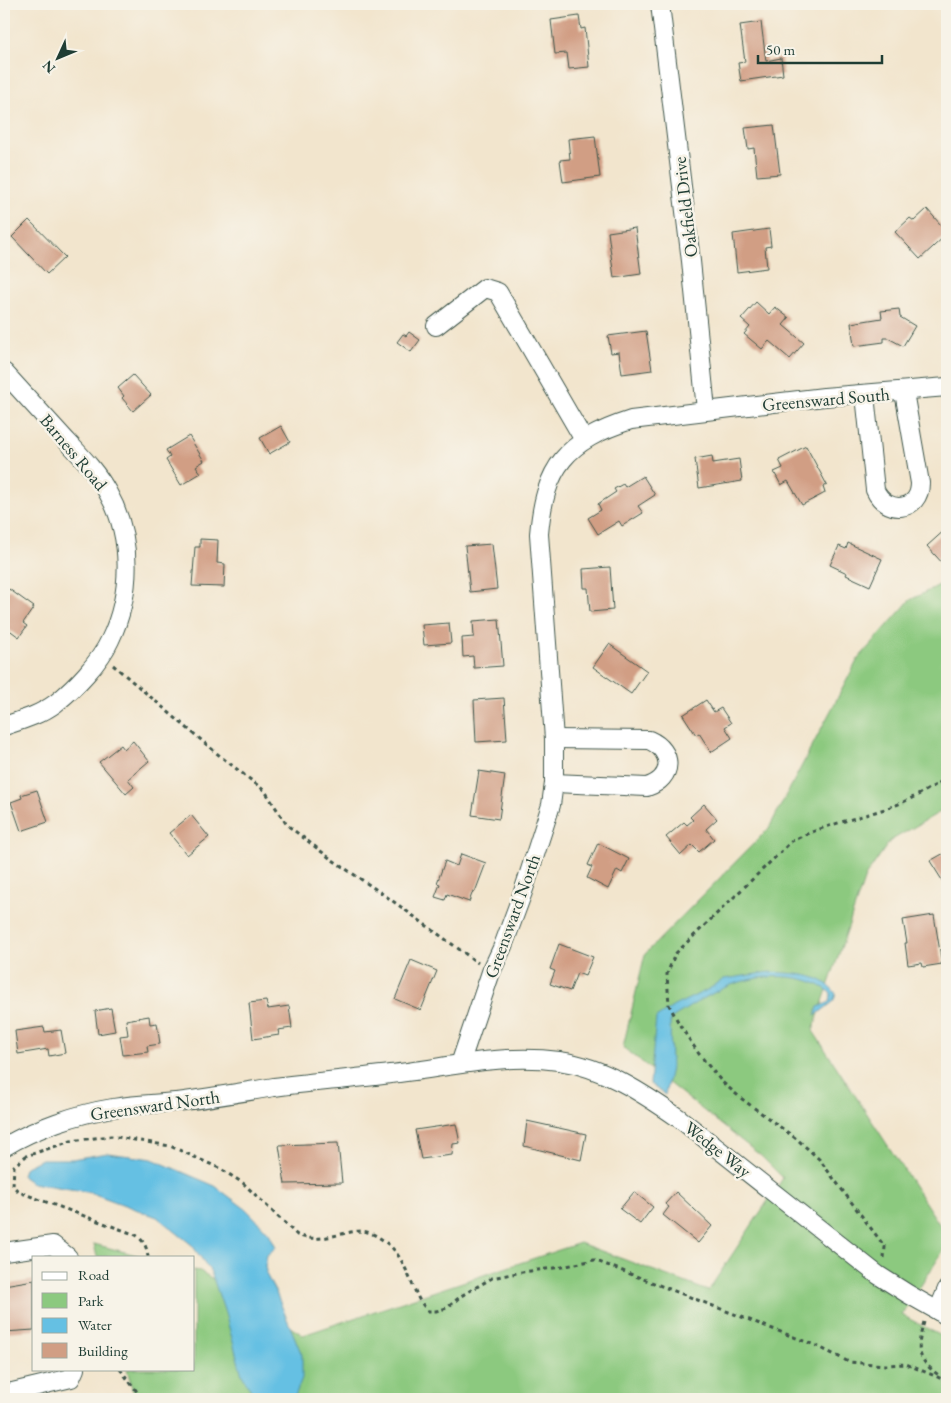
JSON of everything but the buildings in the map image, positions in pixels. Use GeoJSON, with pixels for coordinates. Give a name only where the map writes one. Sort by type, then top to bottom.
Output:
{"type":"FeatureCollection","features":[{"type":"Feature","properties":{"kind":"street","name":"Oakfield Drive"},"geometry":{"type":"LineString","coordinates":[[660,4],[691,261],[706,410]]}},
{"type":"Feature","properties":{"kind":"street"},"geometry":{"type":"LineString","coordinates":[[436,326],[485,288],[498,292],[584,440]]}},
{"type":"Feature","properties":{"kind":"street","name":"Barness Road"},"geometry":{"type":"LineString","coordinates":[[4,372],[96,474],[109,494],[120,519],[127,554],[122,604],[114,630],[101,654],[68,692],[55,703],[25,720],[4,726]]}},
{"type":"Feature","properties":{"kind":"street","name":"Greensward South"},"geometry":{"type":"LineString","coordinates":[[706,410],[947,387]]}},
{"type":"Feature","properties":{"kind":"street"},"geometry":{"type":"LineString","coordinates":[[865,395],[875,490],[885,504],[892,507],[903,507],[911,503],[917,496],[920,483],[904,392]]}},
{"type":"Feature","properties":{"kind":"street","name":"Greensward North"},"geometry":{"type":"LineString","coordinates":[[4,1147],[45,1127],[71,1118],[114,1108],[184,1101],[276,1087],[460,1064],[491,972],[523,892],[550,805],[554,783],[554,739],[539,534],[542,507],[548,484],[558,466],[571,450],[584,440],[605,429],[631,420],[706,410]]}},
{"type":"Feature","properties":{"kind":"street"},"geometry":{"type":"LineString","coordinates":[[554,739],[649,740],[658,744],[664,750],[667,759],[667,769],[663,778],[656,784],[648,787],[554,783]]}},
{"type":"Feature","properties":{"kind":"street","name":"Wedge Way"},"geometry":{"type":"LineString","coordinates":[[460,1064],[497,1059],[559,1060],[592,1069],[624,1084],[653,1100],[680,1119],[878,1274],[937,1314]]}},
{"type":"Feature","properties":{"kind":"street"},"geometry":{"type":"LineString","coordinates":[[4,1252],[53,1245],[67,1256]]}},
{"type":"Feature","properties":{"kind":"street"},"geometry":{"type":"LineString","coordinates":[[937,1314],[947,1289]]}},
{"type":"Feature","properties":{"kind":"street"},"geometry":{"type":"LineString","coordinates":[[4,1394],[71,1378],[75,1370]]}},
{"type":"Feature","properties":{"kind":"path"},"geometry":{"type":"LineString","coordinates":[[101,654],[220,756],[265,790],[287,825],[331,859],[491,972]]}},
{"type":"Feature","properties":{"kind":"path"},"geometry":{"type":"LineString","coordinates":[[878,1274],[883,1265],[884,1247],[819,1159],[798,1140],[722,1082],[699,1054],[681,1027],[670,1005],[667,974],[675,954],[792,841],[808,833],[896,805],[924,792],[947,778]]}},
{"type":"Feature","properties":{"kind":"path"},"geometry":{"type":"LineString","coordinates":[[148,1256],[147,1248],[142,1239],[136,1235],[20,1192],[13,1186],[14,1166],[26,1156],[71,1141],[112,1136],[170,1146],[219,1168],[244,1183],[297,1235],[305,1238],[324,1239],[363,1231],[384,1241],[394,1250],[402,1262],[418,1297],[428,1311],[447,1308],[461,1296],[492,1278],[594,1260],[816,1346],[849,1362],[885,1365],[906,1364],[946,1380]]}},
{"type":"Feature","properties":{"kind":"path"},"geometry":{"type":"LineString","coordinates":[[937,1314],[919,1339],[919,1355],[928,1367],[946,1380]]}},
{"type":"Feature","properties":{"kind":"path"},"geometry":{"type":"LineString","coordinates":[[121,1370],[141,1397],[145,1399]]}},
{"type":"Feature","properties":{"kind":"green space"},"geometry":{"type":"Polygon","coordinates":[[[947,581],[947,808],[890,841],[865,877],[813,1031],[947,1236],[947,1245],[902,1315],[947,1339],[947,1399],[135,1399],[127,1370],[195,1370],[195,1270],[200,1271],[303,1335],[580,1243],[708,1291],[783,1178],[761,1156],[623,1047],[645,954],[769,828],[858,659],[910,600],[947,581]]]}},
{"type":"Feature","properties":{"kind":"green space"},"geometry":{"type":"Polygon","coordinates":[[[94,1244],[140,1256],[97,1256],[94,1244]]]}},
{"type":"Feature","properties":{"kind":"water"},"geometry":{"type":"Polygon","coordinates":[[[770,972],[797,974],[815,978],[830,987],[836,994],[833,1002],[815,1016],[818,1007],[830,1002],[831,993],[809,981],[796,978],[769,977],[743,981],[724,988],[700,1000],[670,1019],[671,1068],[665,1095],[650,1084],[656,1018],[724,979],[770,972]]]}},
{"type":"Feature","properties":{"kind":"water"},"geometry":{"type":"Polygon","coordinates":[[[108,1153],[152,1159],[215,1186],[247,1210],[269,1233],[276,1247],[267,1255],[265,1266],[267,1276],[302,1355],[302,1378],[294,1399],[256,1399],[242,1375],[225,1313],[211,1272],[192,1245],[157,1217],[89,1192],[32,1183],[22,1176],[24,1168],[42,1159],[72,1159],[108,1153]]]}}]}
